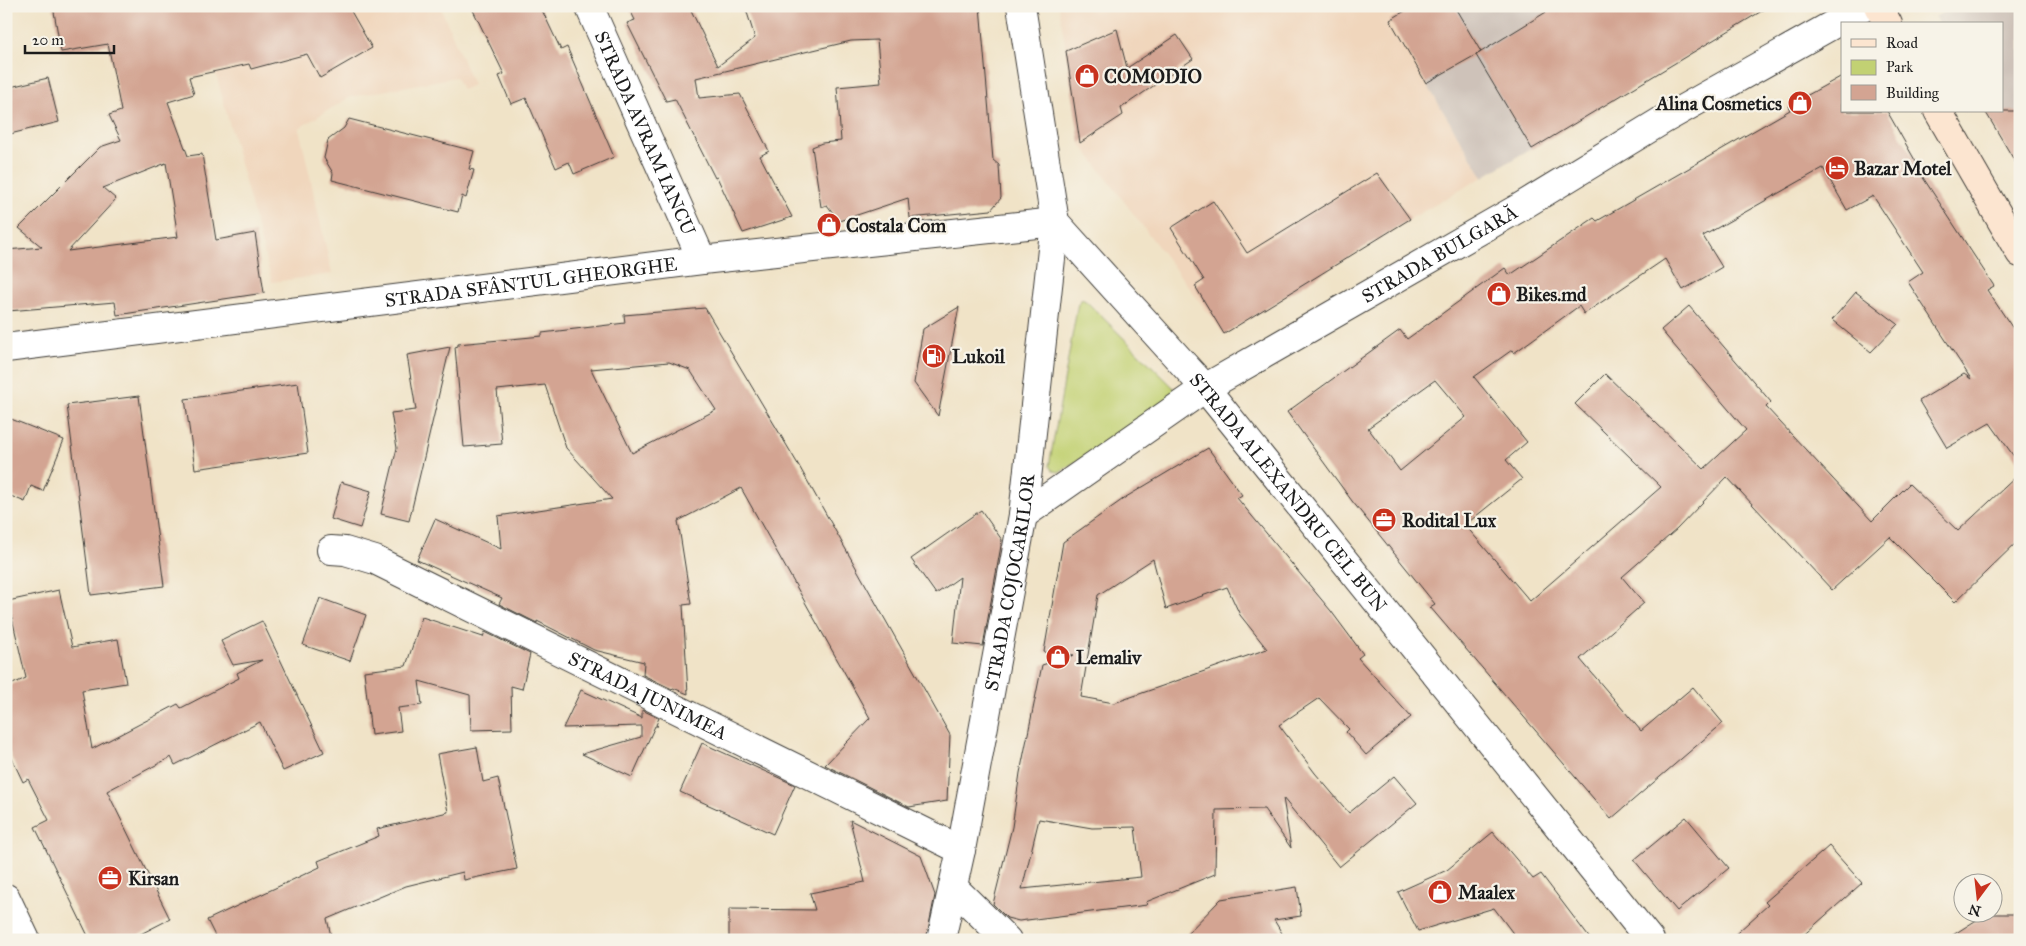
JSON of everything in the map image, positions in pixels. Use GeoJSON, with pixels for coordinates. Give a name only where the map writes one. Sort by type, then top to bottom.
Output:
{"type":"FeatureCollection","features":[{"type":"Feature","properties":{"kind":"main road"},"geometry":{"type":"LineString","coordinates":[[1878,6],[1887,22]]}},
{"type":"Feature","properties":{"kind":"main road"},"geometry":{"type":"LineString","coordinates":[[1939,112],[2020,253]]}},
{"type":"Feature","properties":{"kind":"street","name":"STRADA AVRAM IANCU"},"geometry":{"type":"LineString","coordinates":[[589,6],[702,260]]}},
{"type":"Feature","properties":{"kind":"street"},"geometry":{"type":"LineString","coordinates":[[1021,6],[1055,222]]}},
{"type":"Feature","properties":{"kind":"street","name":"STRADA BULGARĂ"},"geometry":{"type":"LineString","coordinates":[[1023,515],[1205,388],[1516,209],[1663,120],[1866,6]]}},
{"type":"Feature","properties":{"kind":"street","name":"STRADA SFÂNTUL GHEORGHE"},"geometry":{"type":"LineString","coordinates":[[6,348],[702,260],[1055,222]]}},
{"type":"Feature","properties":{"kind":"street","name":"STRADA ALEXANDRU CEL BUN"},"geometry":{"type":"LineString","coordinates":[[1055,222],[1205,388],[1650,940]]}},
{"type":"Feature","properties":{"kind":"street","name":"STRADA COJOCARILOR"},"geometry":{"type":"LineString","coordinates":[[941,940],[961,850],[1023,515],[1055,222]]}},
{"type":"Feature","properties":{"kind":"street","name":"STRADA JUNIMEA"},"geometry":{"type":"LineString","coordinates":[[331,550],[345,551],[375,560],[961,850]]}},
{"type":"Feature","properties":{"kind":"street"},"geometry":{"type":"LineString","coordinates":[[953,888],[1007,940]]}},
{"type":"Feature","properties":{"kind":"street"},"geometry":{"type":"LineString","coordinates":[[6,898],[26,940]]}},
{"type":"Feature","properties":{"kind":"shaded area"},"geometry":{"type":"Polygon","coordinates":[[[245,6],[440,6],[473,85],[462,90],[456,77],[350,97],[299,128],[332,274],[272,282],[216,74],[264,59],[245,6]]]}},
{"type":"Feature","properties":{"kind":"shaded area"},"geometry":{"type":"Polygon","coordinates":[[[1059,6],[1454,6],[1481,52],[1426,83],[1483,177],[1410,219],[1224,334],[1080,143],[1059,6]]]}},
{"type":"Feature","properties":{"kind":"shaded area"},"geometry":{"type":"Polygon","coordinates":[[[1454,6],[1770,6],[1483,177],[1426,83],[1480,52],[1454,6]]]}},
{"type":"Feature","properties":{"kind":"shaded area"},"geometry":{"type":"Polygon","coordinates":[[[1954,6],[2020,6],[2020,160],[2002,112],[2004,112],[2004,22],[1938,22],[1935,17],[1954,6]]]}},
{"type":"Feature","properties":{"kind":"green space"},"geometry":{"type":"Polygon","coordinates":[[[1082,299],[1173,387],[1177,397],[1174,403],[1059,472],[1053,471],[1049,466],[1078,303],[1082,299]]]}},
{"type":"Feature","properties":{"kind":"building"},"geometry":{"type":"Polygon","coordinates":[[[53,6],[348,6],[372,48],[320,78],[307,54],[251,69],[249,64],[189,77],[194,94],[168,102],[188,156],[202,154],[216,240],[255,233],[264,293],[117,315],[115,302],[8,311],[6,250],[42,247],[19,228],[100,147],[121,140],[109,115],[121,111],[108,44],[61,52],[53,6]],[[166,163],[103,188],[116,199],[68,251],[178,237],[166,163]]]}},
{"type":"Feature","properties":{"kind":"building"},"geometry":{"type":"Polygon","coordinates":[[[471,6],[540,6],[561,50],[567,47],[614,157],[574,174],[569,162],[556,168],[526,98],[511,104],[499,76],[504,74],[471,6]]]}},
{"type":"Feature","properties":{"kind":"building"},"geometry":{"type":"Polygon","coordinates":[[[628,6],[689,6],[718,66],[755,38],[745,6],[980,6],[993,160],[999,165],[1001,198],[991,210],[910,218],[908,198],[839,221],[827,205],[821,207],[812,147],[822,143],[841,141],[837,87],[881,83],[877,40],[851,41],[696,78],[699,98],[740,94],[769,151],[760,156],[792,217],[743,233],[717,177],[715,178],[675,99],[666,101],[627,23],[635,20],[628,6]]]}},
{"type":"Feature","properties":{"kind":"building"},"geometry":{"type":"Polygon","coordinates":[[[1413,6],[1454,6],[1481,52],[1426,83],[1390,20],[1413,6]]]}},
{"type":"Feature","properties":{"kind":"building"},"geometry":{"type":"Polygon","coordinates":[[[1556,6],[1770,6],[1532,149],[1476,55],[1556,6]]]}},
{"type":"Feature","properties":{"kind":"building"},"geometry":{"type":"Polygon","coordinates":[[[1117,29],[1127,68],[1177,35],[1193,59],[1121,108],[1123,115],[1080,143],[1066,51],[1117,29]]]}},
{"type":"Feature","properties":{"kind":"building"},"geometry":{"type":"Polygon","coordinates":[[[1841,77],[1841,112],[1888,112],[1920,169],[1918,170],[1994,286],[1987,290],[2020,339],[2020,465],[1990,423],[1947,448],[1919,401],[1964,374],[1971,379],[1908,282],[1923,272],[1873,196],[1847,210],[1823,168],[1703,236],[1722,267],[1683,290],[1665,259],[1584,314],[1579,306],[1514,353],[1512,350],[1474,377],[1527,442],[1506,460],[1522,479],[1465,525],[1530,601],[1661,487],[1575,404],[1605,374],[1704,469],[1746,430],[1661,330],[1689,306],[1771,402],[1766,407],[1872,521],[1909,484],[1958,531],[2020,473],[2020,539],[1955,602],[1890,537],[1832,590],[1727,477],[1677,529],[1622,577],[1644,603],[1580,659],[1641,731],[1693,687],[1723,723],[1611,819],[1430,607],[1435,604],[1352,501],[1287,412],[1400,330],[1407,339],[1505,268],[1510,275],[1594,218],[1597,221],[1790,110],[1788,106],[1841,77]],[[1435,380],[1368,428],[1400,471],[1466,417],[1435,380]]]}},
{"type":"Feature","properties":{"kind":"building"},"geometry":{"type":"Polygon","coordinates":[[[48,78],[59,122],[6,135],[6,88],[48,78]]]}},
{"type":"Feature","properties":{"kind":"building"},"geometry":{"type":"Polygon","coordinates":[[[2020,111],[2020,170],[1986,112],[2020,111]]]}},
{"type":"Feature","properties":{"kind":"building"},"geometry":{"type":"Polygon","coordinates":[[[349,119],[474,151],[469,169],[474,170],[466,198],[462,196],[458,212],[332,180],[333,173],[324,158],[328,140],[344,128],[349,119]]]}},
{"type":"Feature","properties":{"kind":"building"},"geometry":{"type":"Polygon","coordinates":[[[1377,173],[1410,219],[1224,334],[1195,286],[1204,280],[1171,228],[1213,201],[1247,253],[1377,173]]]}},
{"type":"Feature","properties":{"kind":"building"},"geometry":{"type":"Polygon","coordinates":[[[1856,292],[1898,324],[1871,352],[1832,320],[1856,292]]]}},
{"type":"Feature","properties":{"kind":"building","name":"Lukoil"},"geometry":{"type":"Polygon","coordinates":[[[959,307],[938,416],[914,383],[923,329],[959,307]]]}},
{"type":"Feature","properties":{"kind":"building"},"geometry":{"type":"Polygon","coordinates":[[[705,308],[799,466],[950,735],[947,801],[909,807],[825,765],[870,718],[741,488],[678,521],[691,604],[683,605],[688,694],[672,689],[643,675],[644,662],[594,650],[499,604],[502,598],[417,560],[435,519],[501,549],[498,516],[612,499],[566,448],[545,385],[497,390],[502,444],[464,447],[455,347],[458,344],[542,336],[542,333],[625,323],[624,315],[705,308]],[[669,362],[591,369],[632,453],[716,410],[690,370],[669,362]]]}},
{"type":"Feature","properties":{"kind":"building"},"geometry":{"type":"Polygon","coordinates":[[[450,347],[409,521],[381,514],[397,448],[391,413],[416,410],[407,355],[450,347]]]}},
{"type":"Feature","properties":{"kind":"building"},"geometry":{"type":"Polygon","coordinates":[[[298,383],[308,453],[195,469],[185,399],[298,383]]]}},
{"type":"Feature","properties":{"kind":"building"},"geometry":{"type":"Polygon","coordinates":[[[139,396],[164,586],[91,595],[67,405],[139,396]]]}},
{"type":"Feature","properties":{"kind":"building"},"geometry":{"type":"Polygon","coordinates":[[[6,417],[64,440],[43,491],[31,486],[25,502],[6,494],[6,417]]]}},
{"type":"Feature","properties":{"kind":"building"},"geometry":{"type":"Polygon","coordinates":[[[1208,448],[1242,495],[1237,498],[1331,611],[1363,654],[1358,658],[1411,717],[1366,755],[1346,732],[1349,729],[1319,698],[1279,725],[1315,773],[1349,813],[1394,776],[1417,803],[1339,867],[1283,798],[1291,848],[1264,809],[1216,810],[1215,874],[1146,902],[1147,905],[1019,921],[1007,918],[993,904],[1012,827],[1020,773],[1042,665],[1074,655],[1044,652],[1063,542],[1126,497],[1208,448]],[[1153,559],[1098,595],[1081,697],[1114,703],[1267,649],[1240,615],[1227,587],[1166,609],[1153,559]],[[1039,819],[1022,889],[1141,877],[1135,827],[1092,828],[1039,819]]]}},
{"type":"Feature","properties":{"kind":"building"},"geometry":{"type":"Polygon","coordinates":[[[341,482],[371,491],[360,528],[331,519],[341,482]]]}},
{"type":"Feature","properties":{"kind":"building"},"geometry":{"type":"Polygon","coordinates":[[[981,510],[1002,540],[983,646],[953,643],[960,577],[936,594],[911,559],[981,510]]]}},
{"type":"Feature","properties":{"kind":"building"},"geometry":{"type":"Polygon","coordinates":[[[59,590],[72,647],[118,639],[126,683],[82,690],[92,749],[178,704],[181,708],[239,678],[237,673],[262,660],[233,665],[221,641],[262,621],[324,752],[283,771],[260,722],[175,765],[171,757],[107,791],[170,919],[129,940],[90,940],[35,827],[49,820],[28,779],[23,782],[6,746],[6,687],[26,678],[8,601],[59,590]]]}},
{"type":"Feature","properties":{"kind":"building"},"geometry":{"type":"Polygon","coordinates":[[[320,598],[366,615],[350,661],[303,645],[320,598]]]}},
{"type":"Feature","properties":{"kind":"building"},"geometry":{"type":"Polygon","coordinates":[[[422,617],[483,637],[485,632],[530,654],[522,689],[511,686],[512,729],[471,730],[470,695],[419,681],[422,705],[398,708],[401,731],[371,735],[364,671],[406,666],[422,617]]]}},
{"type":"Feature","properties":{"kind":"building"},"geometry":{"type":"Polygon","coordinates":[[[581,690],[642,718],[642,710],[659,718],[656,725],[658,726],[655,726],[632,777],[582,754],[641,737],[641,726],[563,728],[581,690]]]}},
{"type":"Feature","properties":{"kind":"building"},"geometry":{"type":"Polygon","coordinates":[[[702,743],[795,785],[773,834],[680,792],[702,743]]]}},
{"type":"Feature","properties":{"kind":"building"},"geometry":{"type":"Polygon","coordinates":[[[477,747],[483,782],[498,778],[517,869],[464,880],[463,872],[406,886],[327,919],[332,940],[217,940],[207,920],[320,867],[318,861],[379,836],[377,829],[448,812],[437,754],[477,747]]]}},
{"type":"Feature","properties":{"kind":"building"},"geometry":{"type":"Polygon","coordinates":[[[1686,817],[1729,868],[1677,911],[1634,860],[1686,817]]]}},
{"type":"Feature","properties":{"kind":"building"},"geometry":{"type":"Polygon","coordinates":[[[850,820],[921,856],[935,895],[926,940],[729,940],[729,909],[815,910],[810,893],[865,882],[850,820]]]}},
{"type":"Feature","properties":{"kind":"building"},"geometry":{"type":"Polygon","coordinates":[[[1493,832],[1533,879],[1541,874],[1591,940],[1518,940],[1494,908],[1418,931],[1398,892],[1447,870],[1493,832]]]}},
{"type":"Feature","properties":{"kind":"building"},"geometry":{"type":"Polygon","coordinates":[[[1829,846],[1862,883],[1798,940],[1729,940],[1768,905],[1765,902],[1829,846]]]}},
{"type":"Feature","properties":{"kind":"building"},"geometry":{"type":"Polygon","coordinates":[[[1297,887],[1301,916],[1274,920],[1286,940],[1181,940],[1221,899],[1297,887]]]}},
{"type":"Feature","properties":{"kind":"building"},"geometry":{"type":"Polygon","coordinates":[[[2004,914],[2020,914],[2020,940],[1945,940],[1970,924],[2004,924],[2004,914]]]}},
{"type":"Feature","properties":{"kind":"place","name":"COMODIO"},"geometry":{"type":"Point","coordinates":[1087,76]}},
{"type":"Feature","properties":{"kind":"place","name":"Alina Cosmetics"},"geometry":{"type":"Point","coordinates":[1800,103]}},
{"type":"Feature","properties":{"kind":"place","name":"Bazar Motel"},"geometry":{"type":"Point","coordinates":[1837,168]}},
{"type":"Feature","properties":{"kind":"place","name":"Costala Com"},"geometry":{"type":"Point","coordinates":[829,225]}},
{"type":"Feature","properties":{"kind":"place","name":"Bikes.md"},"geometry":{"type":"Point","coordinates":[1499,294]}},
{"type":"Feature","properties":{"kind":"place","name":"Lukoil"},"geometry":{"type":"Point","coordinates":[934,356]}},
{"type":"Feature","properties":{"kind":"place","name":"Rodital Lux"},"geometry":{"type":"Point","coordinates":[1384,520]}},
{"type":"Feature","properties":{"kind":"place","name":"Lemaliv"},"geometry":{"type":"Point","coordinates":[1058,657]}},
{"type":"Feature","properties":{"kind":"place","name":"Kirsan"},"geometry":{"type":"Point","coordinates":[110,878]}},
{"type":"Feature","properties":{"kind":"place","name":"Maalex"},"geometry":{"type":"Point","coordinates":[1440,892]}}]}
